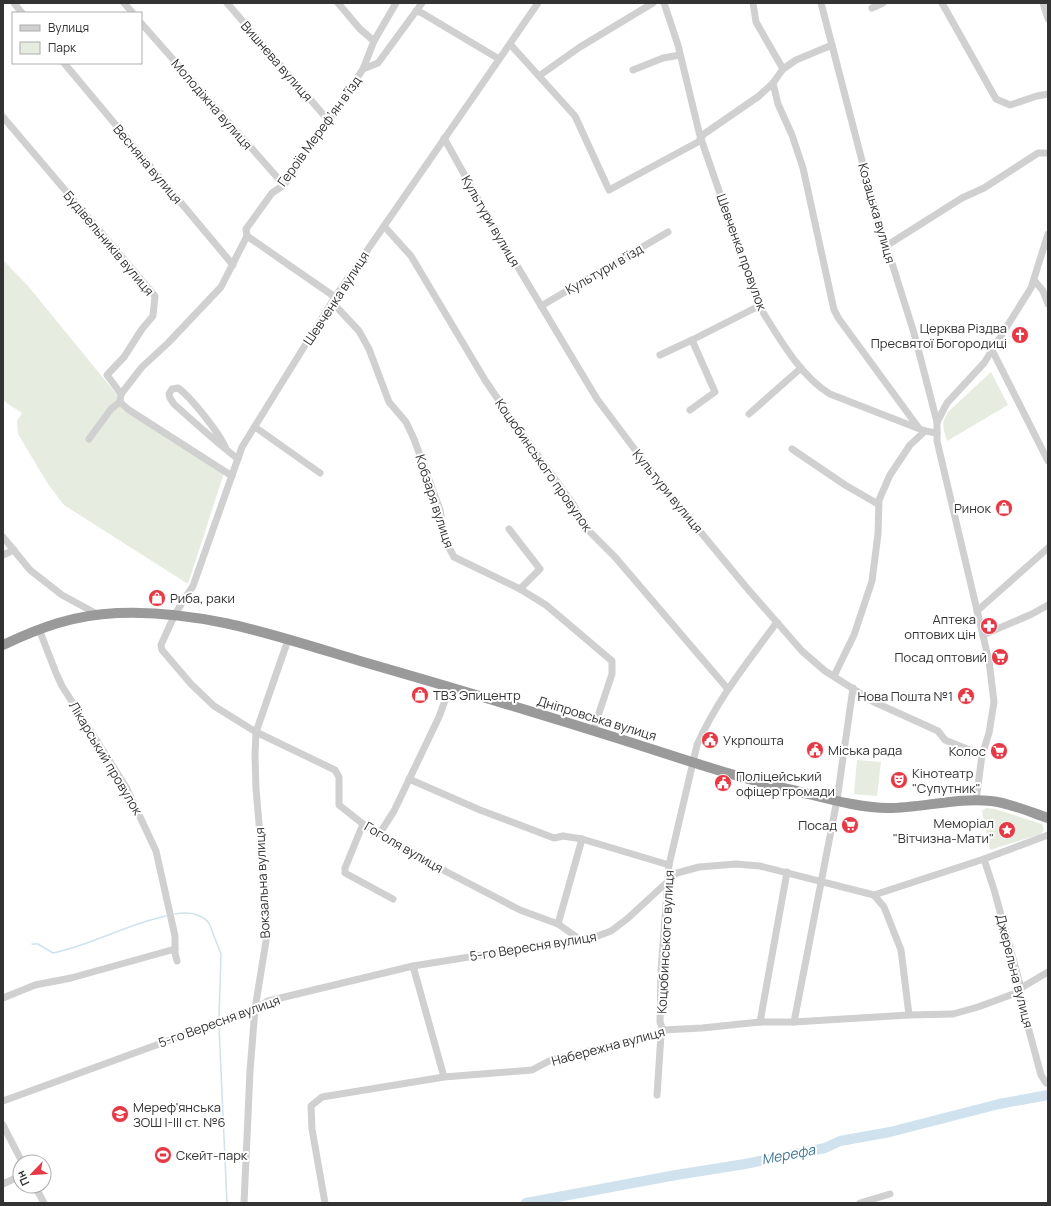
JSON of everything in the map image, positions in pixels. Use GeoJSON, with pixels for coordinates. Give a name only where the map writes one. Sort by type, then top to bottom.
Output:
{"type":"FeatureCollection","features":[{"type":"Feature","properties":{"kind":"highway","name":"Дніпровська вулиця"},"geometry":{"type":"LineString","coordinates":[[3,645],[39,629],[71,618],[97,614],[135,612],[175,614],[212,620],[288,640],[450,687],[766,784],[837,800],[887,808],[976,801],[998,802],[1048,818]]}},
{"type":"Feature","properties":{"kind":"street"},"geometry":{"type":"LineString","coordinates":[[14,3],[21,12]]}},
{"type":"Feature","properties":{"kind":"street"},"geometry":{"type":"LineString","coordinates":[[124,3],[131,12]]}},
{"type":"Feature","properties":{"kind":"street","name":"Вишнева вулиця"},"geometry":{"type":"LineString","coordinates":[[227,3],[328,120]]}},
{"type":"Feature","properties":{"kind":"street"},"geometry":{"type":"LineString","coordinates":[[338,3],[360,29],[374,41]]}},
{"type":"Feature","properties":{"kind":"street"},"geometry":{"type":"LineString","coordinates":[[363,69],[374,41],[396,3]]}},
{"type":"Feature","properties":{"kind":"street","name":"Героїв Мерефʼян вʼїзд"},"geometry":{"type":"LineString","coordinates":[[121,394],[142,367],[168,343],[221,287],[247,236],[246,229],[272,193],[284,184],[363,69],[378,63],[422,3]]}},
{"type":"Feature","properties":{"kind":"street","name":"Шевченка вулиця"},"geometry":{"type":"LineString","coordinates":[[175,614],[193,586],[242,447],[334,299],[538,3]]}},
{"type":"Feature","properties":{"kind":"street"},"geometry":{"type":"LineString","coordinates":[[539,76],[580,47],[653,3]]}},
{"type":"Feature","properties":{"kind":"street","name":"Шевченка провулок"},"geometry":{"type":"LineString","coordinates":[[664,3],[680,55],[700,138],[759,306],[801,368],[820,388],[830,394],[937,434]]}},
{"type":"Feature","properties":{"kind":"street"},"geometry":{"type":"LineString","coordinates":[[753,3],[756,22],[784,69]]}},
{"type":"Feature","properties":{"kind":"street","name":"Козацька вулиця"},"geometry":{"type":"LineString","coordinates":[[822,3],[873,203],[914,333],[937,422]]}},
{"type":"Feature","properties":{"kind":"street"},"geometry":{"type":"LineString","coordinates":[[872,8],[883,3]]}},
{"type":"Feature","properties":{"kind":"street"},"geometry":{"type":"LineString","coordinates":[[942,3],[996,99],[1010,105],[1048,94]]}},
{"type":"Feature","properties":{"kind":"street"},"geometry":{"type":"LineString","coordinates":[[1043,3],[1048,19]]}},
{"type":"Feature","properties":{"kind":"street"},"geometry":{"type":"LineString","coordinates":[[416,11],[422,13],[499,59]]}},
{"type":"Feature","properties":{"kind":"street","name":"Молодіжна вулиця"},"geometry":{"type":"LineString","coordinates":[[142,24],[284,184]]}},
{"type":"Feature","properties":{"kind":"street"},"geometry":{"type":"LineString","coordinates":[[510,44],[575,116],[608,190],[698,142],[704,134],[759,96],[773,83],[784,69],[796,60],[832,45]]}},
{"type":"Feature","properties":{"kind":"street"},"geometry":{"type":"LineString","coordinates":[[633,70],[663,58],[680,55]]}},
{"type":"Feature","properties":{"kind":"street","name":"Весняна вулиця"},"geometry":{"type":"LineString","coordinates":[[65,64],[233,264]]}},
{"type":"Feature","properties":{"kind":"street"},"geometry":{"type":"LineString","coordinates":[[773,83],[778,104],[792,135],[803,168],[834,310],[839,319],[922,429],[890,475],[879,500],[878,534],[872,581],[854,635],[834,676]]}},
{"type":"Feature","properties":{"kind":"street","name":"Будівельників вулиця"},"geometry":{"type":"LineString","coordinates":[[3,117],[155,296],[153,316],[142,329],[124,357],[107,375],[121,394]]}},
{"type":"Feature","properties":{"kind":"street","name":"Культури вулиця"},"geometry":{"type":"LineString","coordinates":[[444,138],[489,220],[601,405],[660,483],[802,651],[825,671],[874,702],[938,731],[945,740],[982,755]]}},
{"type":"Feature","properties":{"kind":"street"},"geometry":{"type":"LineString","coordinates":[[886,246],[962,198],[984,188],[1038,153],[1048,153]]}},
{"type":"Feature","properties":{"kind":"street","name":"Коцюбинського провулок"},"geometry":{"type":"LineString","coordinates":[[384,226],[411,256],[485,380],[573,504],[588,530],[615,557],[727,688]]}},
{"type":"Feature","properties":{"kind":"street","name":"Культури в’їзд"},"geometry":{"type":"LineString","coordinates":[[541,306],[668,232]]}},
{"type":"Feature","properties":{"kind":"street"},"geometry":{"type":"LineString","coordinates":[[976,801],[982,755],[989,733],[994,702],[989,661],[937,441],[937,422],[947,403],[984,363],[1031,288],[1045,251],[1048,234]]}},
{"type":"Feature","properties":{"kind":"street","name":"Кобзаря вулиця"},"geometry":{"type":"LineString","coordinates":[[247,236],[334,299],[358,331],[369,349],[389,402],[406,422],[414,439],[440,510],[446,540],[454,557],[520,589],[546,605],[612,662],[612,674],[593,730]]}},
{"type":"Feature","properties":{"kind":"street"},"geometry":{"type":"LineString","coordinates":[[1034,280],[1043,291],[1048,304]]}},
{"type":"Feature","properties":{"kind":"street"},"geometry":{"type":"LineString","coordinates":[[660,355],[759,306]]}},
{"type":"Feature","properties":{"kind":"street"},"geometry":{"type":"LineString","coordinates":[[690,410],[715,392],[692,340]]}},
{"type":"Feature","properties":{"kind":"street"},"geometry":{"type":"LineString","coordinates":[[992,350],[1048,461]]}},
{"type":"Feature","properties":{"kind":"street"},"geometry":{"type":"LineString","coordinates":[[749,414],[801,368]]}},
{"type":"Feature","properties":{"kind":"street"},"geometry":{"type":"LineString","coordinates":[[226,449],[216,431],[192,401],[178,388],[172,389],[169,394],[174,404],[226,449],[238,459]]}},
{"type":"Feature","properties":{"kind":"street"},"geometry":{"type":"LineString","coordinates":[[89,439],[111,409],[120,402],[121,394]]}},
{"type":"Feature","properties":{"kind":"street"},"geometry":{"type":"LineString","coordinates":[[120,402],[129,410],[232,476]]}},
{"type":"Feature","properties":{"kind":"street"},"geometry":{"type":"LineString","coordinates":[[255,427],[320,473]]}},
{"type":"Feature","properties":{"kind":"street"},"geometry":{"type":"LineString","coordinates":[[792,449],[845,485],[878,504]]}},
{"type":"Feature","properties":{"kind":"street"},"geometry":{"type":"LineString","coordinates":[[509,529],[540,569],[520,589]]}},
{"type":"Feature","properties":{"kind":"street"},"geometry":{"type":"LineString","coordinates":[[3,537],[30,570],[62,595],[97,614]]}},
{"type":"Feature","properties":{"kind":"street"},"geometry":{"type":"LineString","coordinates":[[977,611],[1048,548]]}},
{"type":"Feature","properties":{"kind":"street"},"geometry":{"type":"LineString","coordinates":[[3,556],[14,550]]}},
{"type":"Feature","properties":{"kind":"street"},"geometry":{"type":"LineString","coordinates":[[982,635],[1032,614],[1048,605]]}},
{"type":"Feature","properties":{"kind":"street","name":"Гоголя вулиця"},"geometry":{"type":"LineString","coordinates":[[175,614],[161,645],[162,650],[191,684],[214,706],[256,732],[334,770],[339,777],[340,805],[363,824],[445,871],[520,910],[558,924],[581,940]]}},
{"type":"Feature","properties":{"kind":"street","name":"Коцюбинського вулиця"},"geometry":{"type":"LineString","coordinates":[[657,1095],[662,1030],[660,1022],[661,971],[667,882],[669,865],[697,745],[705,727],[727,688],[777,622]]}},
{"type":"Feature","properties":{"kind":"street","name":"Лікарський провулок"},"geometry":{"type":"LineString","coordinates":[[39,629],[62,686],[126,787],[156,851],[175,936],[176,961]]}},
{"type":"Feature","properties":{"kind":"street","name":"Вокзальна вулиця"},"geometry":{"type":"LineString","coordinates":[[244,1203],[254,1009],[266,941],[267,915],[256,789],[256,732],[288,640]]}},
{"type":"Feature","properties":{"kind":"street"},"geometry":{"type":"LineString","coordinates":[[380,833],[394,811],[409,780],[439,717],[450,687]]}},
{"type":"Feature","properties":{"kind":"street"},"geometry":{"type":"LineString","coordinates":[[794,1022],[837,800],[853,688]]}},
{"type":"Feature","properties":{"kind":"street"},"geometry":{"type":"LineString","coordinates":[[409,780],[480,810],[554,838],[563,836],[582,839],[669,865]]}},
{"type":"Feature","properties":{"kind":"street"},"geometry":{"type":"LineString","coordinates":[[363,824],[344,868],[345,873],[393,899]]}},
{"type":"Feature","properties":{"kind":"street"},"geometry":{"type":"LineString","coordinates":[[909,1015],[901,950],[884,907],[874,895],[984,859],[1048,835]]}},
{"type":"Feature","properties":{"kind":"street"},"geometry":{"type":"LineString","coordinates":[[558,924],[582,839]]}},
{"type":"Feature","properties":{"kind":"street","name":"Джерельна вулиця"},"geometry":{"type":"LineString","coordinates":[[984,859],[1021,988],[1020,997],[1041,1075],[1046,1083]]}},
{"type":"Feature","properties":{"kind":"street","name":"5-го Вересня вулиця"},"geometry":{"type":"LineString","coordinates":[[3,1101],[254,1009],[268,1001],[413,966],[596,937],[611,931],[627,919],[677,873],[699,867],[736,864],[760,866],[874,895]]}},
{"type":"Feature","properties":{"kind":"street"},"geometry":{"type":"LineString","coordinates":[[760,1022],[787,872]]}},
{"type":"Feature","properties":{"kind":"street"},"geometry":{"type":"LineString","coordinates":[[3,998],[35,985],[71,978],[175,949]]}},
{"type":"Feature","properties":{"kind":"street"},"geometry":{"type":"LineString","coordinates":[[413,966],[444,1077]]}},
{"type":"Feature","properties":{"kind":"street","name":"Набережна вулиця"},"geometry":{"type":"LineString","coordinates":[[325,1203],[312,1130],[311,1106],[322,1097],[444,1077],[532,1070],[551,1060],[654,1036],[662,1030],[702,1028],[760,1022],[794,1022],[909,1015],[953,1014],[1016,993],[1021,988],[1048,972]]}},
{"type":"Feature","properties":{"kind":"street"},"geometry":{"type":"LineString","coordinates":[[3,1124],[18,1154]]}},
{"type":"Feature","properties":{"kind":"street"},"geometry":{"type":"LineString","coordinates":[[39,1194],[44,1203]]}},
{"type":"Feature","properties":{"kind":"street"},"geometry":{"type":"LineString","coordinates":[[860,1203],[890,1194]]}},
{"type":"Feature","properties":{"kind":"green space"},"geometry":{"type":"Polygon","coordinates":[[[3,260],[28,286],[117,395],[117,405],[224,473],[188,584],[64,505],[48,484],[18,434],[17,421],[22,413],[3,399],[3,260]]]}},
{"type":"Feature","properties":{"kind":"green space"},"geometry":{"type":"Polygon","coordinates":[[[991,372],[1008,405],[947,441],[943,426],[944,419],[948,412],[991,372]]]}},
{"type":"Feature","properties":{"kind":"green space"},"geometry":{"type":"Polygon","coordinates":[[[857,760],[881,762],[877,796],[854,794],[857,760]]]}},
{"type":"Feature","properties":{"kind":"green space"},"geometry":{"type":"Polygon","coordinates":[[[986,808],[995,809],[1042,824],[1044,829],[1041,834],[990,850],[982,811],[986,808]]]}},
{"type":"Feature","properties":{"kind":"waterway"},"geometry":{"type":"LineString","coordinates":[[175,914],[184,913],[198,915],[209,923],[221,954],[219,1017]]}},
{"type":"Feature","properties":{"kind":"waterway"},"geometry":{"type":"LineString","coordinates":[[32,944],[38,944],[53,953],[82,945],[137,924],[166,916]]}},
{"type":"Feature","properties":{"kind":"waterway"},"geometry":{"type":"LineString","coordinates":[[219,1027],[227,1203]]}},
{"type":"Feature","properties":{"kind":"waterway","name":"Мерефа"},"geometry":{"type":"LineString","coordinates":[[526,1203],[676,1175],[745,1164],[825,1148],[840,1141],[890,1132],[999,1104],[1048,1095]]}},
{"type":"Feature","properties":{"kind":"place","name":"Церква Різдва Пресвятої Богородиці"},"geometry":{"type":"Point","coordinates":[1020,335]}},
{"type":"Feature","properties":{"kind":"place","name":"Ринок"},"geometry":{"type":"Point","coordinates":[1004,508]}},
{"type":"Feature","properties":{"kind":"place","name":"Риба, раки"},"geometry":{"type":"Point","coordinates":[157,598]}},
{"type":"Feature","properties":{"kind":"place","name":"Аптека оптових цін"},"geometry":{"type":"Point","coordinates":[989,626]}},
{"type":"Feature","properties":{"kind":"place","name":"Посад оптовий"},"geometry":{"type":"Point","coordinates":[1000,657]}},
{"type":"Feature","properties":{"kind":"place","name":"ТВЗ Эпицентр"},"geometry":{"type":"Point","coordinates":[420,695]}},
{"type":"Feature","properties":{"kind":"place","name":"Нова Пошта №1"},"geometry":{"type":"Point","coordinates":[966,696]}},
{"type":"Feature","properties":{"kind":"place","name":"Укрпошта"},"geometry":{"type":"Point","coordinates":[710,740]}},
{"type":"Feature","properties":{"kind":"place","name":"Міська рада"},"geometry":{"type":"Point","coordinates":[815,750]}},
{"type":"Feature","properties":{"kind":"place","name":"Колос"},"geometry":{"type":"Point","coordinates":[999,751]}},
{"type":"Feature","properties":{"kind":"place","name":"Кінотеатр \"Супутник\""},"geometry":{"type":"Point","coordinates":[899,780]}},
{"type":"Feature","properties":{"kind":"place","name":"Поліцейський офіцер громади"},"geometry":{"type":"Point","coordinates":[723,783]}},
{"type":"Feature","properties":{"kind":"place","name":"Посад"},"geometry":{"type":"Point","coordinates":[850,825]}},
{"type":"Feature","properties":{"kind":"place","name":"Меморіал \"Вітчизна-Мати\""},"geometry":{"type":"Point","coordinates":[1007,830]}},
{"type":"Feature","properties":{"kind":"place","name":"Мереф'янська ЗОШ І-ІІІ ст. №6"},"geometry":{"type":"Point","coordinates":[120,1114]}},
{"type":"Feature","properties":{"kind":"place","name":"Скейт-парк"},"geometry":{"type":"Point","coordinates":[163,1155]}}]}
